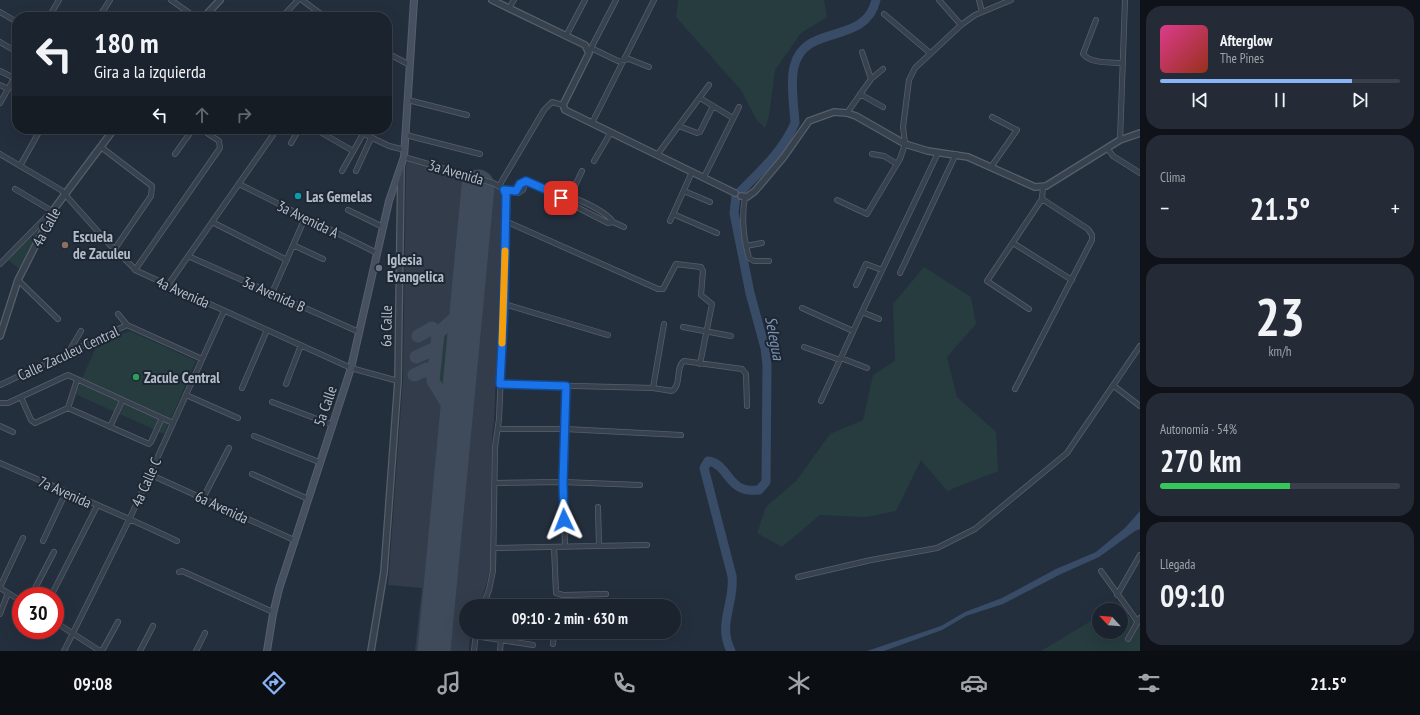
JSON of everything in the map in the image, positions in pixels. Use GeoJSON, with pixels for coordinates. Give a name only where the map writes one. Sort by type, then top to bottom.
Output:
{"type":"FeatureCollection","features":[{"type":"Feature","properties":{"kind":"main road","name":"6a Calle"},"geometry":{"type":"LineString","coordinates":[[400,167],[405,150],[414,0]]}},
{"type":"Feature","properties":{"kind":"main road","name":"5a Calle"},"geometry":{"type":"LineString","coordinates":[[268,651],[273,612],[294,540],[351,368],[383,227],[400,167]]}},
{"type":"Feature","properties":{"kind":"street"},"geometry":{"type":"LineString","coordinates":[[52,12],[58,0]]}},
{"type":"Feature","properties":{"kind":"street"},"geometry":{"type":"LineString","coordinates":[[102,12],[110,0]]}},
{"type":"Feature","properties":{"kind":"street"},"geometry":{"type":"LineString","coordinates":[[171,0],[188,12]]}},
{"type":"Feature","properties":{"kind":"street"},"geometry":{"type":"LineString","coordinates":[[209,12],[220,0]]}},
{"type":"Feature","properties":{"kind":"street"},"geometry":{"type":"LineString","coordinates":[[287,12],[298,0]]}},
{"type":"Feature","properties":{"kind":"street"},"geometry":{"type":"LineString","coordinates":[[302,0],[318,12]]}},
{"type":"Feature","properties":{"kind":"street"},"geometry":{"type":"LineString","coordinates":[[492,0],[585,45],[590,50],[618,61],[629,58],[649,67]]}},
{"type":"Feature","properties":{"kind":"street"},"geometry":{"type":"LineString","coordinates":[[509,8],[514,0]]}},
{"type":"Feature","properties":{"kind":"street"},"geometry":{"type":"LineString","coordinates":[[566,36],[585,0]]}},
{"type":"Feature","properties":{"kind":"street"},"geometry":{"type":"LineString","coordinates":[[616,0],[563,105],[563,108],[743,197],[750,196],[755,191],[783,158],[809,121],[824,114],[847,113],[856,116],[904,144],[938,153],[956,154],[991,167],[1035,187],[1043,187],[1120,140],[1140,133]]}},
{"type":"Feature","properties":{"kind":"street"},"geometry":{"type":"LineString","coordinates":[[592,123],[654,0]]}},
{"type":"Feature","properties":{"kind":"street"},"geometry":{"type":"LineString","coordinates":[[939,0],[961,25]]}},
{"type":"Feature","properties":{"kind":"street"},"geometry":{"type":"LineString","coordinates":[[979,0],[982,12]]}},
{"type":"Feature","properties":{"kind":"street"},"geometry":{"type":"LineString","coordinates":[[837,200],[867,214],[897,164],[904,144],[903,127],[909,80],[915,68],[961,25],[982,12],[1011,0]]}},
{"type":"Feature","properties":{"kind":"street"},"geometry":{"type":"LineString","coordinates":[[1120,140],[1124,0]]}},
{"type":"Feature","properties":{"kind":"street"},"geometry":{"type":"LineString","coordinates":[[0,12],[12,19]]}},
{"type":"Feature","properties":{"kind":"street"},"geometry":{"type":"LineString","coordinates":[[884,14],[930,53]]}},
{"type":"Feature","properties":{"kind":"street"},"geometry":{"type":"LineString","coordinates":[[1096,20],[1083,54],[1087,58],[1093,60],[1122,62]]}},
{"type":"Feature","properties":{"kind":"street"},"geometry":{"type":"LineString","coordinates":[[0,42],[12,49]]}},
{"type":"Feature","properties":{"kind":"street"},"geometry":{"type":"LineString","coordinates":[[862,52],[871,79]]}},
{"type":"Feature","properties":{"kind":"street"},"geometry":{"type":"LineString","coordinates":[[392,56],[410,65]]}},
{"type":"Feature","properties":{"kind":"street"},"geometry":{"type":"LineString","coordinates":[[847,113],[871,79],[883,69]]}},
{"type":"Feature","properties":{"kind":"street"},"geometry":{"type":"LineString","coordinates":[[0,71],[12,75]]}},
{"type":"Feature","properties":{"kind":"street"},"geometry":{"type":"LineString","coordinates":[[0,103],[12,82]]}},
{"type":"Feature","properties":{"kind":"street"},"geometry":{"type":"LineString","coordinates":[[657,154],[709,85]]}},
{"type":"Feature","properties":{"kind":"street"},"geometry":{"type":"LineString","coordinates":[[0,86],[8,89]]}},
{"type":"Feature","properties":{"kind":"street"},"geometry":{"type":"LineString","coordinates":[[860,94],[883,107]]}},
{"type":"Feature","properties":{"kind":"street"},"geometry":{"type":"LineString","coordinates":[[700,98],[733,118]]}},
{"type":"Feature","properties":{"kind":"street"},"geometry":{"type":"LineString","coordinates":[[408,100],[467,115]]}},
{"type":"Feature","properties":{"kind":"street"},"geometry":{"type":"LineString","coordinates":[[499,186],[544,110],[552,102],[563,105]]}},
{"type":"Feature","properties":{"kind":"street"},"geometry":{"type":"LineString","coordinates":[[679,126],[697,133],[700,132],[713,106]]}},
{"type":"Feature","properties":{"kind":"street"},"geometry":{"type":"LineString","coordinates":[[704,177],[739,107]]}},
{"type":"Feature","properties":{"kind":"street"},"geometry":{"type":"LineString","coordinates":[[991,167],[1017,130],[992,118]]}},
{"type":"Feature","properties":{"kind":"street"},"geometry":{"type":"LineString","coordinates":[[594,161],[611,132]]}},
{"type":"Feature","properties":{"kind":"street"},"geometry":{"type":"LineString","coordinates":[[20,166],[38,134]]}},
{"type":"Feature","properties":{"kind":"street","name":"4a Calle"},"geometry":{"type":"LineString","coordinates":[[0,336],[18,280],[53,210],[66,195],[110,134]]}},
{"type":"Feature","properties":{"kind":"street"},"geometry":{"type":"LineString","coordinates":[[176,154],[190,134]]}},
{"type":"Feature","properties":{"kind":"street"},"geometry":{"type":"LineString","coordinates":[[135,270],[220,148],[219,141],[208,134]]}},
{"type":"Feature","properties":{"kind":"street"},"geometry":{"type":"LineString","coordinates":[[168,285],[272,134]]}},
{"type":"Feature","properties":{"kind":"street"},"geometry":{"type":"LineString","coordinates":[[291,143],[296,134]]}},
{"type":"Feature","properties":{"kind":"street"},"geometry":{"type":"LineString","coordinates":[[324,134],[354,151]]}},
{"type":"Feature","properties":{"kind":"street"},"geometry":{"type":"LineString","coordinates":[[342,171],[363,134],[389,146],[405,150]]}},
{"type":"Feature","properties":{"kind":"street"},"geometry":{"type":"LineString","coordinates":[[406,135],[480,154]]}},
{"type":"Feature","properties":{"kind":"street"},"geometry":{"type":"LineString","coordinates":[[356,171],[371,138]]}},
{"type":"Feature","properties":{"kind":"street"},"geometry":{"type":"LineString","coordinates":[[100,147],[152,186],[151,196],[114,250]]}},
{"type":"Feature","properties":{"kind":"street"},"geometry":{"type":"LineString","coordinates":[[1107,148],[1113,156],[1140,173]]}},
{"type":"Feature","properties":{"kind":"street"},"geometry":{"type":"LineString","coordinates":[[821,402],[853,331],[938,153]]}},
{"type":"Feature","properties":{"kind":"street","name":"4a Avenida"},"geometry":{"type":"LineString","coordinates":[[0,154],[61,190],[114,250],[135,270],[351,368],[398,381]]}},
{"type":"Feature","properties":{"kind":"street"},"geometry":{"type":"LineString","coordinates":[[872,154],[884,156],[897,164]]}},
{"type":"Feature","properties":{"kind":"street"},"geometry":{"type":"LineString","coordinates":[[900,273],[956,154]]}},
{"type":"Feature","properties":{"kind":"street","name":"3a Avenida"},"geometry":{"type":"LineString","coordinates":[[404,157],[499,186],[504,190]]}},
{"type":"Feature","properties":{"kind":"street","name":"6a Calle"},"geometry":{"type":"LineString","coordinates":[[370,651],[384,572],[398,381],[400,167]]}},
{"type":"Feature","properties":{"kind":"street"},"geometry":{"type":"LineString","coordinates":[[570,196],[582,171]]}},
{"type":"Feature","properties":{"kind":"street"},"geometry":{"type":"LineString","coordinates":[[670,221],[692,172]]}},
{"type":"Feature","properties":{"kind":"street"},"geometry":{"type":"LineString","coordinates":[[487,599],[493,571],[494,548],[495,447],[498,429],[504,304],[504,190],[516,191],[520,184],[526,181],[556,194],[608,223],[613,222]]}},
{"type":"Feature","properties":{"kind":"street","name":"3a Avenida A"},"geometry":{"type":"LineString","coordinates":[[239,184],[377,253]]}},
{"type":"Feature","properties":{"kind":"street"},"geometry":{"type":"LineString","coordinates":[[1029,309],[987,280],[1042,199],[1043,187]]}},
{"type":"Feature","properties":{"kind":"street"},"geometry":{"type":"LineString","coordinates":[[0,264],[53,210],[15,188]]}},
{"type":"Feature","properties":{"kind":"street"},"geometry":{"type":"LineString","coordinates":[[684,190],[710,202]]}},
{"type":"Feature","properties":{"kind":"street"},"geometry":{"type":"LineString","coordinates":[[556,194],[563,193],[570,196],[606,215],[613,222],[624,227]]}},
{"type":"Feature","properties":{"kind":"street"},"geometry":{"type":"LineString","coordinates":[[743,197],[742,235],[751,260],[769,261]]}},
{"type":"Feature","properties":{"kind":"street"},"geometry":{"type":"LineString","coordinates":[[1015,389],[1092,240],[1092,234],[1088,229],[1042,199]]}},
{"type":"Feature","properties":{"kind":"street"},"geometry":{"type":"LineString","coordinates":[[348,210],[383,227]]}},
{"type":"Feature","properties":{"kind":"street"},"geometry":{"type":"LineString","coordinates":[[673,214],[718,233]]}},
{"type":"Feature","properties":{"kind":"street"},"geometry":{"type":"LineString","coordinates":[[272,293],[306,218]]}},
{"type":"Feature","properties":{"kind":"street"},"geometry":{"type":"LineString","coordinates":[[505,221],[661,290],[674,265],[679,264],[701,267],[703,272],[701,296],[712,304],[708,332],[700,364]]}},
{"type":"Feature","properties":{"kind":"street"},"geometry":{"type":"LineString","coordinates":[[212,222],[287,260]]}},
{"type":"Feature","properties":{"kind":"street"},"geometry":{"type":"LineString","coordinates":[[746,246],[762,243]]}},
{"type":"Feature","properties":{"kind":"street"},"geometry":{"type":"LineString","coordinates":[[1013,243],[1072,280]]}},
{"type":"Feature","properties":{"kind":"street"},"geometry":{"type":"LineString","coordinates":[[293,245],[323,259]]}},
{"type":"Feature","properties":{"kind":"street","name":"3a Avenida B"},"geometry":{"type":"LineString","coordinates":[[188,256],[359,332]]}},
{"type":"Feature","properties":{"kind":"street"},"geometry":{"type":"LineString","coordinates":[[856,285],[866,264],[882,270]]}},
{"type":"Feature","properties":{"kind":"street"},"geometry":{"type":"LineString","coordinates":[[18,280],[58,319]]}},
{"type":"Feature","properties":{"kind":"street"},"geometry":{"type":"LineString","coordinates":[[504,304],[608,335]]}},
{"type":"Feature","properties":{"kind":"street"},"geometry":{"type":"LineString","coordinates":[[802,308],[853,331]]}},
{"type":"Feature","properties":{"kind":"street","name":"4a Calle C"},"geometry":{"type":"LineString","coordinates":[[64,651],[130,518],[224,311]]}},
{"type":"Feature","properties":{"kind":"street"},"geometry":{"type":"LineString","coordinates":[[862,312],[879,319]]}},
{"type":"Feature","properties":{"kind":"street"},"geometry":{"type":"LineString","coordinates":[[118,314],[127,325]]}},
{"type":"Feature","properties":{"kind":"street"},"geometry":{"type":"LineString","coordinates":[[653,388],[664,324]]}},
{"type":"Feature","properties":{"kind":"street","name":"Calle Zaculeu Central"},"geometry":{"type":"LineString","coordinates":[[0,385],[127,325],[202,359]]}},
{"type":"Feature","properties":{"kind":"street"},"geometry":{"type":"LineString","coordinates":[[683,327],[731,336]]}},
{"type":"Feature","properties":{"kind":"street"},"geometry":{"type":"LineString","coordinates":[[242,388],[267,330]]}},
{"type":"Feature","properties":{"kind":"street"},"geometry":{"type":"LineString","coordinates":[[68,353],[81,331]]}},
{"type":"Feature","properties":{"kind":"street"},"geometry":{"type":"LineString","coordinates":[[286,384],[301,345]]}},
{"type":"Feature","properties":{"kind":"street"},"geometry":{"type":"LineString","coordinates":[[798,577],[871,560],[937,548],[975,530],[1068,453],[1140,346]]}},
{"type":"Feature","properties":{"kind":"street"},"geometry":{"type":"LineString","coordinates":[[804,347],[867,368]]}},
{"type":"Feature","properties":{"kind":"street"},"geometry":{"type":"LineString","coordinates":[[500,384],[653,388],[675,390],[682,362],[684,360],[700,364],[742,369],[746,374],[747,406]]}},
{"type":"Feature","properties":{"kind":"street"},"geometry":{"type":"LineString","coordinates":[[0,403],[8,403],[68,375],[173,423]]}},
{"type":"Feature","properties":{"kind":"street"},"geometry":{"type":"LineString","coordinates":[[21,397],[31,420],[35,423],[68,408],[77,380]]}},
{"type":"Feature","properties":{"kind":"street"},"geometry":{"type":"LineString","coordinates":[[565,546],[563,482],[566,386]]}},
{"type":"Feature","properties":{"kind":"street"},"geometry":{"type":"LineString","coordinates":[[1114,386],[1140,406]]}},
{"type":"Feature","properties":{"kind":"street"},"geometry":{"type":"LineString","coordinates":[[186,395],[238,418]]}},
{"type":"Feature","properties":{"kind":"street"},"geometry":{"type":"LineString","coordinates":[[110,427],[122,401]]}},
{"type":"Feature","properties":{"kind":"street"},"geometry":{"type":"LineString","coordinates":[[272,402],[333,425]]}},
{"type":"Feature","properties":{"kind":"street"},"geometry":{"type":"LineString","coordinates":[[68,408],[150,443],[162,418]]}},
{"type":"Feature","properties":{"kind":"street"},"geometry":{"type":"LineString","coordinates":[[0,426],[13,432]]}},
{"type":"Feature","properties":{"kind":"street"},"geometry":{"type":"LineString","coordinates":[[498,429],[565,429],[681,435]]}},
{"type":"Feature","properties":{"kind":"street"},"geometry":{"type":"LineString","coordinates":[[254,436],[319,462]]}},
{"type":"Feature","properties":{"kind":"street"},"geometry":{"type":"LineString","coordinates":[[203,498],[229,448]]}},
{"type":"Feature","properties":{"kind":"street","name":"7a Avenida"},"geometry":{"type":"LineString","coordinates":[[0,463],[97,506],[130,518],[177,541]]}},
{"type":"Feature","properties":{"kind":"street","name":"6a Avenida"},"geometry":{"type":"LineString","coordinates":[[149,474],[294,540]]}},
{"type":"Feature","properties":{"kind":"street"},"geometry":{"type":"LineString","coordinates":[[252,474],[308,499]]}},
{"type":"Feature","properties":{"kind":"street"},"geometry":{"type":"LineString","coordinates":[[495,483],[563,482],[640,485]]}},
{"type":"Feature","properties":{"kind":"street"},"geometry":{"type":"LineString","coordinates":[[43,541],[66,492]]}},
{"type":"Feature","properties":{"kind":"street"},"geometry":{"type":"LineString","coordinates":[[56,587],[97,506]]}},
{"type":"Feature","properties":{"kind":"street"},"geometry":{"type":"LineString","coordinates":[[598,507],[599,546]]}},
{"type":"Feature","properties":{"kind":"street"},"geometry":{"type":"LineString","coordinates":[[12,595],[0,587],[23,538]]}},
{"type":"Feature","properties":{"kind":"street"},"geometry":{"type":"LineString","coordinates":[[494,548],[647,545]]}},
{"type":"Feature","properties":{"kind":"street"},"geometry":{"type":"LineString","coordinates":[[554,547],[556,593],[563,595],[606,594]]}},
{"type":"Feature","properties":{"kind":"street"},"geometry":{"type":"LineString","coordinates":[[36,587],[54,552]]}},
{"type":"Feature","properties":{"kind":"street"},"geometry":{"type":"LineString","coordinates":[[1117,594],[1140,555]]}},
{"type":"Feature","properties":{"kind":"street"},"geometry":{"type":"LineString","coordinates":[[179,572],[182,571],[273,612]]}},
{"type":"Feature","properties":{"kind":"street"},"geometry":{"type":"LineString","coordinates":[[1101,571],[1117,594],[1139,620],[1128,639]]}},
{"type":"Feature","properties":{"kind":"street"},"geometry":{"type":"LineString","coordinates":[[0,614],[8,593]]}},
{"type":"Feature","properties":{"kind":"street"},"geometry":{"type":"LineString","coordinates":[[64,628],[101,651],[118,622]]}},
{"type":"Feature","properties":{"kind":"street"},"geometry":{"type":"LineString","coordinates":[[140,651],[154,626]]}},
{"type":"Feature","properties":{"kind":"street"},"geometry":{"type":"LineString","coordinates":[[196,651],[205,633]]}},
{"type":"Feature","properties":{"kind":"street"},"geometry":{"type":"LineString","coordinates":[[474,651],[475,639]]}},
{"type":"Feature","properties":{"kind":"street"},"geometry":{"type":"LineString","coordinates":[[497,639],[533,645]]}},
{"type":"Feature","properties":{"kind":"street"},"geometry":{"type":"LineString","coordinates":[[552,644],[553,639]]}},
{"type":"Feature","properties":{"kind":"street"},"geometry":{"type":"LineString","coordinates":[[500,651],[501,640]]}},
{"type":"Feature","properties":{"kind":"shaded area"},"geometry":{"type":"Polygon","coordinates":[[[409,160],[499,187],[504,193],[494,422],[492,438],[491,568],[482,599],[459,599],[459,639],[470,639],[469,651],[415,651],[422,588],[388,585],[403,380],[406,165],[409,160]]]}},
{"type":"Feature","properties":{"kind":"green space"},"geometry":{"type":"Polygon","coordinates":[[[678,0],[824,0],[827,17],[801,33],[775,70],[769,116],[765,128],[756,119],[741,90],[676,17],[678,0]]]}},
{"type":"Feature","properties":{"kind":"green space"},"geometry":{"type":"Polygon","coordinates":[[[41,224],[21,270],[5,258],[41,224]]]}},
{"type":"Feature","properties":{"kind":"green space"},"geometry":{"type":"Polygon","coordinates":[[[924,267],[971,297],[976,324],[947,357],[957,397],[996,432],[998,471],[947,491],[921,460],[896,511],[866,517],[820,515],[782,547],[757,533],[766,507],[796,481],[830,434],[863,420],[873,375],[895,361],[893,304],[924,267]]]}},
{"type":"Feature","properties":{"kind":"green space"},"geometry":{"type":"Polygon","coordinates":[[[458,324],[452,395],[445,393],[441,387],[439,366],[440,355],[446,335],[449,329],[458,324]]]}},
{"type":"Feature","properties":{"kind":"green space","name":"Zacule Central"},"geometry":{"type":"Polygon","coordinates":[[[130,331],[196,361],[164,434],[75,394],[98,343],[130,331]]]}},
{"type":"Feature","properties":{"kind":"green space"},"geometry":{"type":"Polygon","coordinates":[[[1128,616],[1140,624],[1140,651],[1041,651],[1092,620],[1092,639],[1128,639],[1128,616]]]}},
{"type":"Feature","properties":{"kind":"water"},"geometry":{"type":"Polygon","coordinates":[[[1140,511],[1140,529],[1099,557],[1061,574],[1003,604],[966,616],[942,630],[884,651],[867,651],[941,626],[965,612],[1002,598],[1056,569],[1096,552],[1125,528],[1140,511]]]}},
{"type":"Feature","properties":{"kind":"waterway","name":"Selegua"},"geometry":{"type":"LineString","coordinates":[[731,651],[727,641],[726,622],[731,596],[732,576],[704,468],[708,461],[715,463],[721,467],[740,488],[748,490],[759,490],[766,482],[767,365],[765,348],[750,293],[734,213],[736,196],[761,171],[776,153],[790,134],[795,123],[792,80],[794,67],[800,53],[809,44],[821,38],[848,30],[860,24],[870,15],[876,0]]}},
{"type":"Feature","properties":{"kind":"taxiway"},"geometry":{"type":"LineString","coordinates":[[456,418],[433,381],[438,333],[466,308]]}},
{"type":"Feature","properties":{"kind":"taxiway"},"geometry":{"type":"LineString","coordinates":[[418,336],[432,328],[438,333]]}},
{"type":"Feature","properties":{"kind":"taxiway"},"geometry":{"type":"LineString","coordinates":[[416,357],[431,350],[435,354]]}},
{"type":"Feature","properties":{"kind":"taxiway"},"geometry":{"type":"LineString","coordinates":[[414,375],[427,369],[433,376]]}},
{"type":"Feature","properties":{"kind":"runway"},"geometry":{"type":"LineString","coordinates":[[434,651],[478,186]]}},
{"type":"Feature","properties":{"kind":"slow traffic"},"geometry":{"type":"LineString","coordinates":[[502,343],[505,251]]}},
{"type":"Feature","properties":{"kind":"place","name":"Las Gemelas"},"geometry":{"type":"Point","coordinates":[298,196]}},
{"type":"Feature","properties":{"kind":"place","name":"Escuela de Zaculeu"},"geometry":{"type":"Point","coordinates":[65,245]}},
{"type":"Feature","properties":{"kind":"place","name":"Iglesia Evangelica"},"geometry":{"type":"Point","coordinates":[379,268]}},
{"type":"Feature","properties":{"kind":"place","name":"Zacule Central"},"geometry":{"type":"Point","coordinates":[136,377]}},
{"type":"Feature","properties":{"kind":"route"},"geometry":{"type":"LineString","coordinates":[[561,198],[556,194],[526,181],[520,184],[516,191],[504,190],[506,195],[504,304],[500,384],[566,386],[563,482],[564,520]]}}]}
